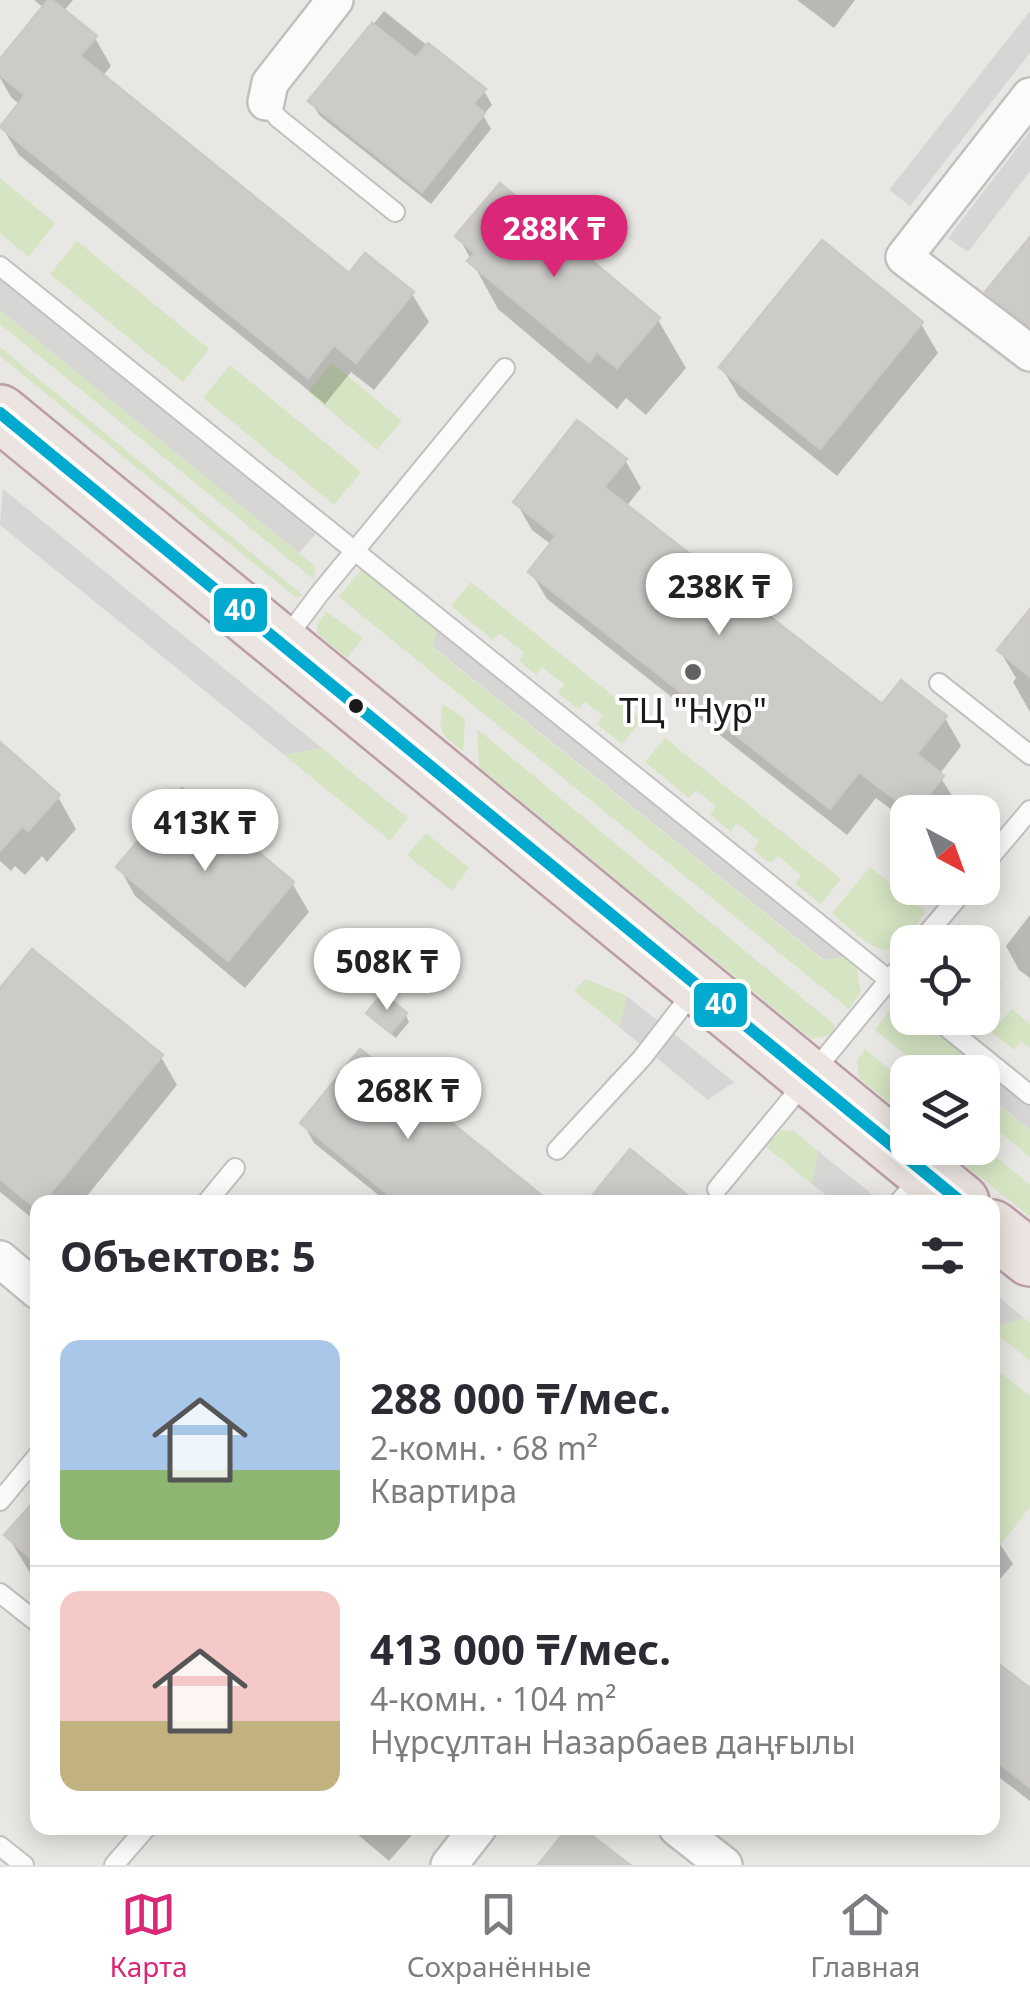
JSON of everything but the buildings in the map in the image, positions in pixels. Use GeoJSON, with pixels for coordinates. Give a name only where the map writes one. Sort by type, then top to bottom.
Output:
{"type":"FeatureCollection","features":[{"type":"Feature","properties":{"kind":"highway"},"geometry":{"type":"LineString","coordinates":[[0,413],[810,1077],[929,1193]]}},
{"type":"Feature","properties":{"kind":"highway"},"geometry":{"type":"LineString","coordinates":[[1000,1234],[1030,1258]]}},
{"type":"Feature","properties":{"kind":"street"},"geometry":{"type":"LineString","coordinates":[[266,102],[270,83],[335,0]]}},
{"type":"Feature","properties":{"kind":"street"},"geometry":{"type":"LineString","coordinates":[[1030,96],[904,257],[1030,353]]}},
{"type":"Feature","properties":{"kind":"street"},"geometry":{"type":"LineString","coordinates":[[0,1260],[30,1284]]}},
{"type":"Feature","properties":{"kind":"street"},"geometry":{"type":"LineString","coordinates":[[449,1865],[473,1835]]}},
{"type":"Feature","properties":{"kind":"street"},"geometry":{"type":"LineString","coordinates":[[687,1835],[724,1865]]}},
{"type":"Feature","properties":{"kind":"lane"},"geometry":{"type":"LineString","coordinates":[[266,102],[278,118],[395,212]]}},
{"type":"Feature","properties":{"kind":"lane"},"geometry":{"type":"LineString","coordinates":[[0,266],[889,980],[717,1189]]}},
{"type":"Feature","properties":{"kind":"lane"},"geometry":{"type":"LineString","coordinates":[[281,645],[505,368]]}},
{"type":"Feature","properties":{"kind":"lane"},"geometry":{"type":"LineString","coordinates":[[939,683],[1030,755]]}},
{"type":"Feature","properties":{"kind":"lane"},"geometry":{"type":"LineString","coordinates":[[1000,846],[1030,810]]}},
{"type":"Feature","properties":{"kind":"lane"},"geometry":{"type":"LineString","coordinates":[[934,925],[952,905]]}},
{"type":"Feature","properties":{"kind":"lane"},"geometry":{"type":"LineString","coordinates":[[556,1150],[642,1058],[697,986]]}},
{"type":"Feature","properties":{"kind":"lane"},"geometry":{"type":"LineString","coordinates":[[956,1035],[1030,1095]]}},
{"type":"Feature","properties":{"kind":"lane"},"geometry":{"type":"LineString","coordinates":[[213,1195],[235,1168]]}},
{"type":"Feature","properties":{"kind":"lane"},"geometry":{"type":"LineString","coordinates":[[0,1501],[30,1465]]}},
{"type":"Feature","properties":{"kind":"lane"},"geometry":{"type":"LineString","coordinates":[[0,1592],[30,1616]]}},
{"type":"Feature","properties":{"kind":"lane"},"geometry":{"type":"LineString","coordinates":[[114,1865],[140,1835]]}},
{"type":"Feature","properties":{"kind":"lane"},"geometry":{"type":"LineString","coordinates":[[0,1846],[24,1865]]}},
{"type":"Feature","properties":{"kind":"shaded area"},"geometry":{"type":"Polygon","coordinates":[[[1030,11],[1030,53],[910,206],[889,190],[1030,11]]]}},
{"type":"Feature","properties":{"kind":"shaded area"},"geometry":{"type":"Polygon","coordinates":[[[1030,131],[1030,171],[968,252],[948,238],[1030,131]]]}},
{"type":"Feature","properties":{"kind":"shaded area"},"geometry":{"type":"Polygon","coordinates":[[[0,279],[316,534],[299,553],[0,310],[0,279]]]}},
{"type":"Feature","properties":{"kind":"shaded area"},"geometry":{"type":"Polygon","coordinates":[[[3,489],[322,748],[284,755],[0,525],[3,489]]]}},
{"type":"Feature","properties":{"kind":"shaded area"},"geometry":{"type":"Polygon","coordinates":[[[438,625],[846,957],[824,960],[433,647],[438,625]]]}},
{"type":"Feature","properties":{"kind":"shaded area"},"geometry":{"type":"Polygon","coordinates":[[[627,996],[734,1082],[708,1100],[619,1027],[627,996]]]}},
{"type":"Feature","properties":{"kind":"shaded area"},"geometry":{"type":"Polygon","coordinates":[[[1000,1082],[1030,1107],[1030,1130],[1000,1105],[1000,1082]]]}},
{"type":"Feature","properties":{"kind":"shaded area"},"geometry":{"type":"Polygon","coordinates":[[[818,1151],[873,1195],[826,1195],[812,1184],[818,1151]]]}},
{"type":"Feature","properties":{"kind":"shaded area"},"geometry":{"type":"Polygon","coordinates":[[[1000,1298],[1024,1318],[1000,1325],[1000,1298]]]}},
{"type":"Feature","properties":{"kind":"green space"},"geometry":{"type":"Polygon","coordinates":[[[0,178],[55,223],[29,257],[0,233],[0,178]]]}},
{"type":"Feature","properties":{"kind":"green space"},"geometry":{"type":"Polygon","coordinates":[[[77,241],[209,349],[183,382],[50,274],[77,241]]]}},
{"type":"Feature","properties":{"kind":"green space"},"geometry":{"type":"Polygon","coordinates":[[[0,310],[316,567],[313,579],[0,324],[0,310]]]}},
{"type":"Feature","properties":{"kind":"green space"},"geometry":{"type":"Polygon","coordinates":[[[0,347],[304,596],[295,597],[0,356],[0,347]]]}},
{"type":"Feature","properties":{"kind":"green space"},"geometry":{"type":"Polygon","coordinates":[[[332,363],[402,421],[377,450],[308,392],[332,363]]]}},
{"type":"Feature","properties":{"kind":"green space"},"geometry":{"type":"Polygon","coordinates":[[[230,365],[361,472],[334,505],[203,398],[230,365]]]}},
{"type":"Feature","properties":{"kind":"green space"},"geometry":{"type":"Polygon","coordinates":[[[364,566],[438,625],[433,648],[823,960],[846,957],[856,965],[861,992],[849,1009],[339,597],[364,566]]]}},
{"type":"Feature","properties":{"kind":"green space"},"geometry":{"type":"Polygon","coordinates":[[[471,582],[642,719],[622,744],[597,724],[603,716],[585,702],[578,709],[558,693],[564,684],[542,667],[536,675],[519,661],[524,653],[499,633],[493,640],[451,606],[471,582]]]}},
{"type":"Feature","properties":{"kind":"green space"},"geometry":{"type":"Polygon","coordinates":[[[327,612],[363,638],[347,658],[317,633],[317,624],[327,612]]]}},
{"type":"Feature","properties":{"kind":"green space"},"geometry":{"type":"Polygon","coordinates":[[[443,704],[465,719],[463,751],[443,732],[443,704]]]}},
{"type":"Feature","properties":{"kind":"green space"},"geometry":{"type":"Polygon","coordinates":[[[477,729],[836,1026],[829,1035],[811,1039],[479,767],[477,729]]]}},
{"type":"Feature","properties":{"kind":"green space"},"geometry":{"type":"Polygon","coordinates":[[[665,738],[841,879],[821,904],[795,884],[801,875],[778,856],[770,863],[753,850],[759,841],[737,823],[731,832],[710,814],[716,806],[696,790],[689,798],[645,762],[665,738]]]}},
{"type":"Feature","properties":{"kind":"green space"},"geometry":{"type":"Polygon","coordinates":[[[322,748],[408,818],[390,841],[284,755],[322,748]]]}},
{"type":"Feature","properties":{"kind":"green space"},"geometry":{"type":"Polygon","coordinates":[[[426,833],[469,868],[452,891],[407,855],[426,833]]]}},
{"type":"Feature","properties":{"kind":"green space"},"geometry":{"type":"Polygon","coordinates":[[[870,867],[890,883],[890,905],[917,905],[926,912],[916,925],[890,925],[890,949],[886,950],[870,944],[832,913],[870,867]]]}},
{"type":"Feature","properties":{"kind":"green space"},"geometry":{"type":"Polygon","coordinates":[[[586,979],[627,996],[619,1027],[574,991],[586,979]]]}},
{"type":"Feature","properties":{"kind":"green space"},"geometry":{"type":"Polygon","coordinates":[[[1012,1009],[1030,1024],[1030,1048],[1021,1041],[1014,1050],[995,1035],[1000,1035],[1000,1022],[1012,1009]]]}},
{"type":"Feature","properties":{"kind":"green space"},"geometry":{"type":"Polygon","coordinates":[[[889,1011],[890,1035],[941,1035],[966,1055],[906,1055],[875,1030],[889,1011]]]}},
{"type":"Feature","properties":{"kind":"green space"},"geometry":{"type":"Polygon","coordinates":[[[865,1049],[890,1070],[890,1103],[859,1078],[857,1060],[865,1049]]]}},
{"type":"Feature","properties":{"kind":"green space"},"geometry":{"type":"Polygon","coordinates":[[[1000,1106],[1030,1130],[1030,1157],[1000,1132],[1000,1106]]]}},
{"type":"Feature","properties":{"kind":"green space"},"geometry":{"type":"Polygon","coordinates":[[[782,1130],[794,1131],[818,1151],[812,1184],[765,1146],[782,1130]]]}},
{"type":"Feature","properties":{"kind":"green space"},"geometry":{"type":"Polygon","coordinates":[[[1000,1160],[1030,1185],[1030,1217],[965,1165],[1000,1165],[1000,1160]]]}},
{"type":"Feature","properties":{"kind":"green space"},"geometry":{"type":"Polygon","coordinates":[[[1024,1318],[1030,1323],[1030,1361],[1000,1337],[1000,1325],[1024,1318]]]}},
{"type":"Feature","properties":{"kind":"green space"},"geometry":{"type":"Polygon","coordinates":[[[1000,1372],[1030,1396],[1030,1507],[1000,1546],[1000,1372]]]}},
{"type":"Feature","properties":{"kind":"transit line","name":"40"},"geometry":{"type":"LineString","coordinates":[[0,413],[952,1195]]}},
{"type":"Feature","properties":{"kind":"place","name":"ТЦ \"Нур\""},"geometry":{"type":"Point","coordinates":[693,672]}}]}
